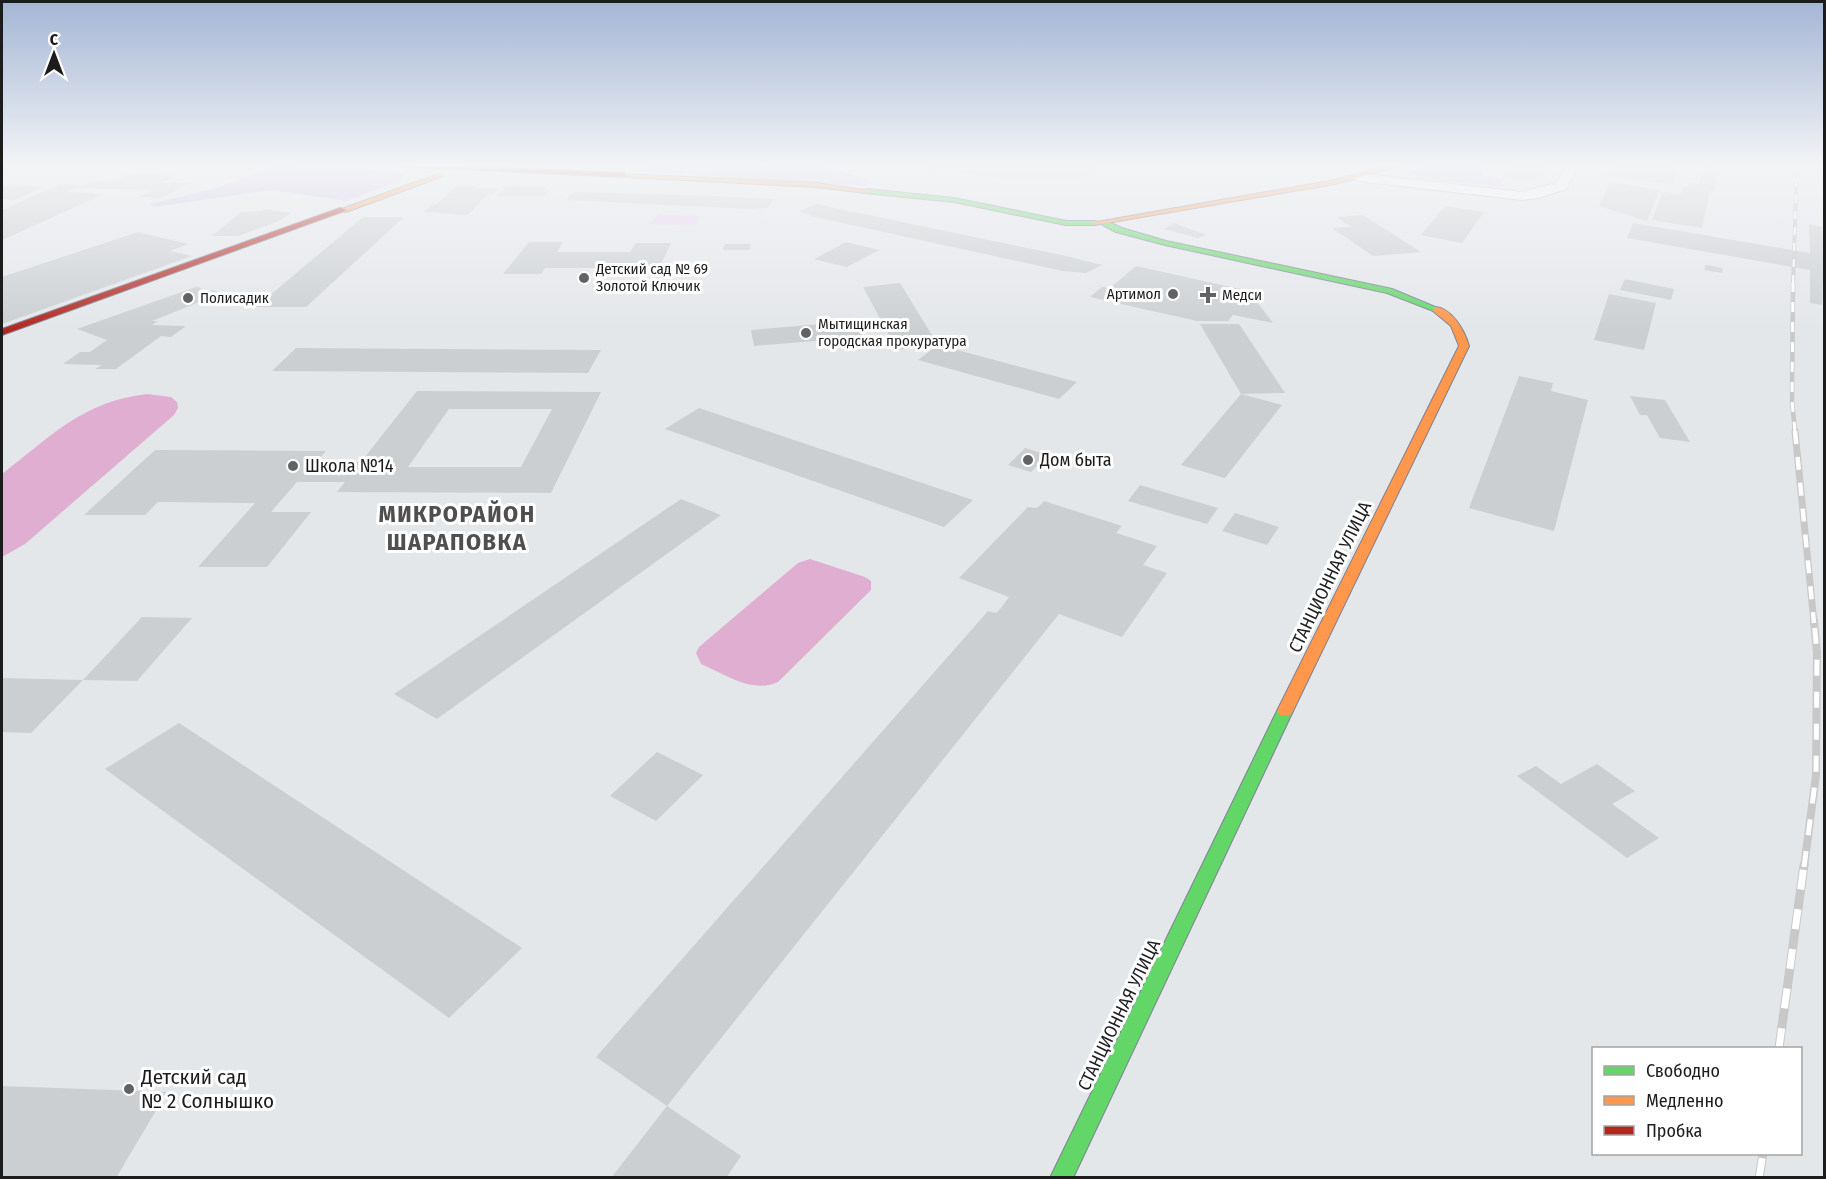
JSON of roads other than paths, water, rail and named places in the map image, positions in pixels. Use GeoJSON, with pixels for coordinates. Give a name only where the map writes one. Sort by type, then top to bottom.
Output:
{"type":"FeatureCollection","features":[{"type":"Feature","properties":{"kind":"street"},"geometry":{"type":"LineString","coordinates":[[2,332],[309,221]]}},
{"type":"Feature","properties":{"kind":"street"},"geometry":{"type":"LineString","coordinates":[[1056,221],[1106,223],[1117,221]]}},
{"type":"Feature","properties":{"kind":"street","name":"СТАНЦИОННАЯ УЛИЦА"},"geometry":{"type":"LineString","coordinates":[[1061,1178],[1365,544],[1464,346],[1462,332],[1453,321],[1409,297],[1156,241],[1119,230],[1106,223]]}},
{"type":"Feature","properties":{"kind":"railway"},"geometry":{"type":"LineString","coordinates":[[1793,283],[1795,221]]}},
{"type":"Feature","properties":{"kind":"railway"},"geometry":{"type":"LineString","coordinates":[[1793,282],[1792,401],[1795,432]]}},
{"type":"Feature","properties":{"kind":"railway"},"geometry":{"type":"LineString","coordinates":[[1795,431],[1814,623]]}},
{"type":"Feature","properties":{"kind":"railway"},"geometry":{"type":"LineString","coordinates":[[1804,867],[1816,775],[1817,653],[1814,621]]}},
{"type":"Feature","properties":{"kind":"railway"},"geometry":{"type":"LineString","coordinates":[[1779,1047],[1804,865]]}},
{"type":"Feature","properties":{"kind":"railway"},"geometry":{"type":"LineString","coordinates":[[1759,1178],[1763,1155]]}},
{"type":"Feature","properties":{"kind":"place","name":"Детский сад № 69 Золотой Ключик"},"geometry":{"type":"Point","coordinates":[584,278]}},
{"type":"Feature","properties":{"kind":"place","name":"Артимол"},"geometry":{"type":"Point","coordinates":[1173,294]}},
{"type":"Feature","properties":{"kind":"place","name":"Медси"},"geometry":{"type":"Point","coordinates":[1208,295]}},
{"type":"Feature","properties":{"kind":"place","name":"Полисадик"},"geometry":{"type":"Point","coordinates":[188,298]}},
{"type":"Feature","properties":{"kind":"place","name":"Мытищинская городская прокуратура"},"geometry":{"type":"Point","coordinates":[806,333]}},
{"type":"Feature","properties":{"kind":"place","name":"Дом быта"},"geometry":{"type":"Point","coordinates":[1028,460]}},
{"type":"Feature","properties":{"kind":"place","name":"Школа №14"},"geometry":{"type":"Point","coordinates":[293,466]}},
{"type":"Feature","properties":{"kind":"place","name":"Детский сад № 2 Солнышко"},"geometry":{"type":"Point","coordinates":[129,1089]}},
{"type":"Feature","properties":{"kind":"district","name":"МИКРОРАЙОН ШАРАПОВКА"},"geometry":{"type":"Point","coordinates":[457,528]}}]}
